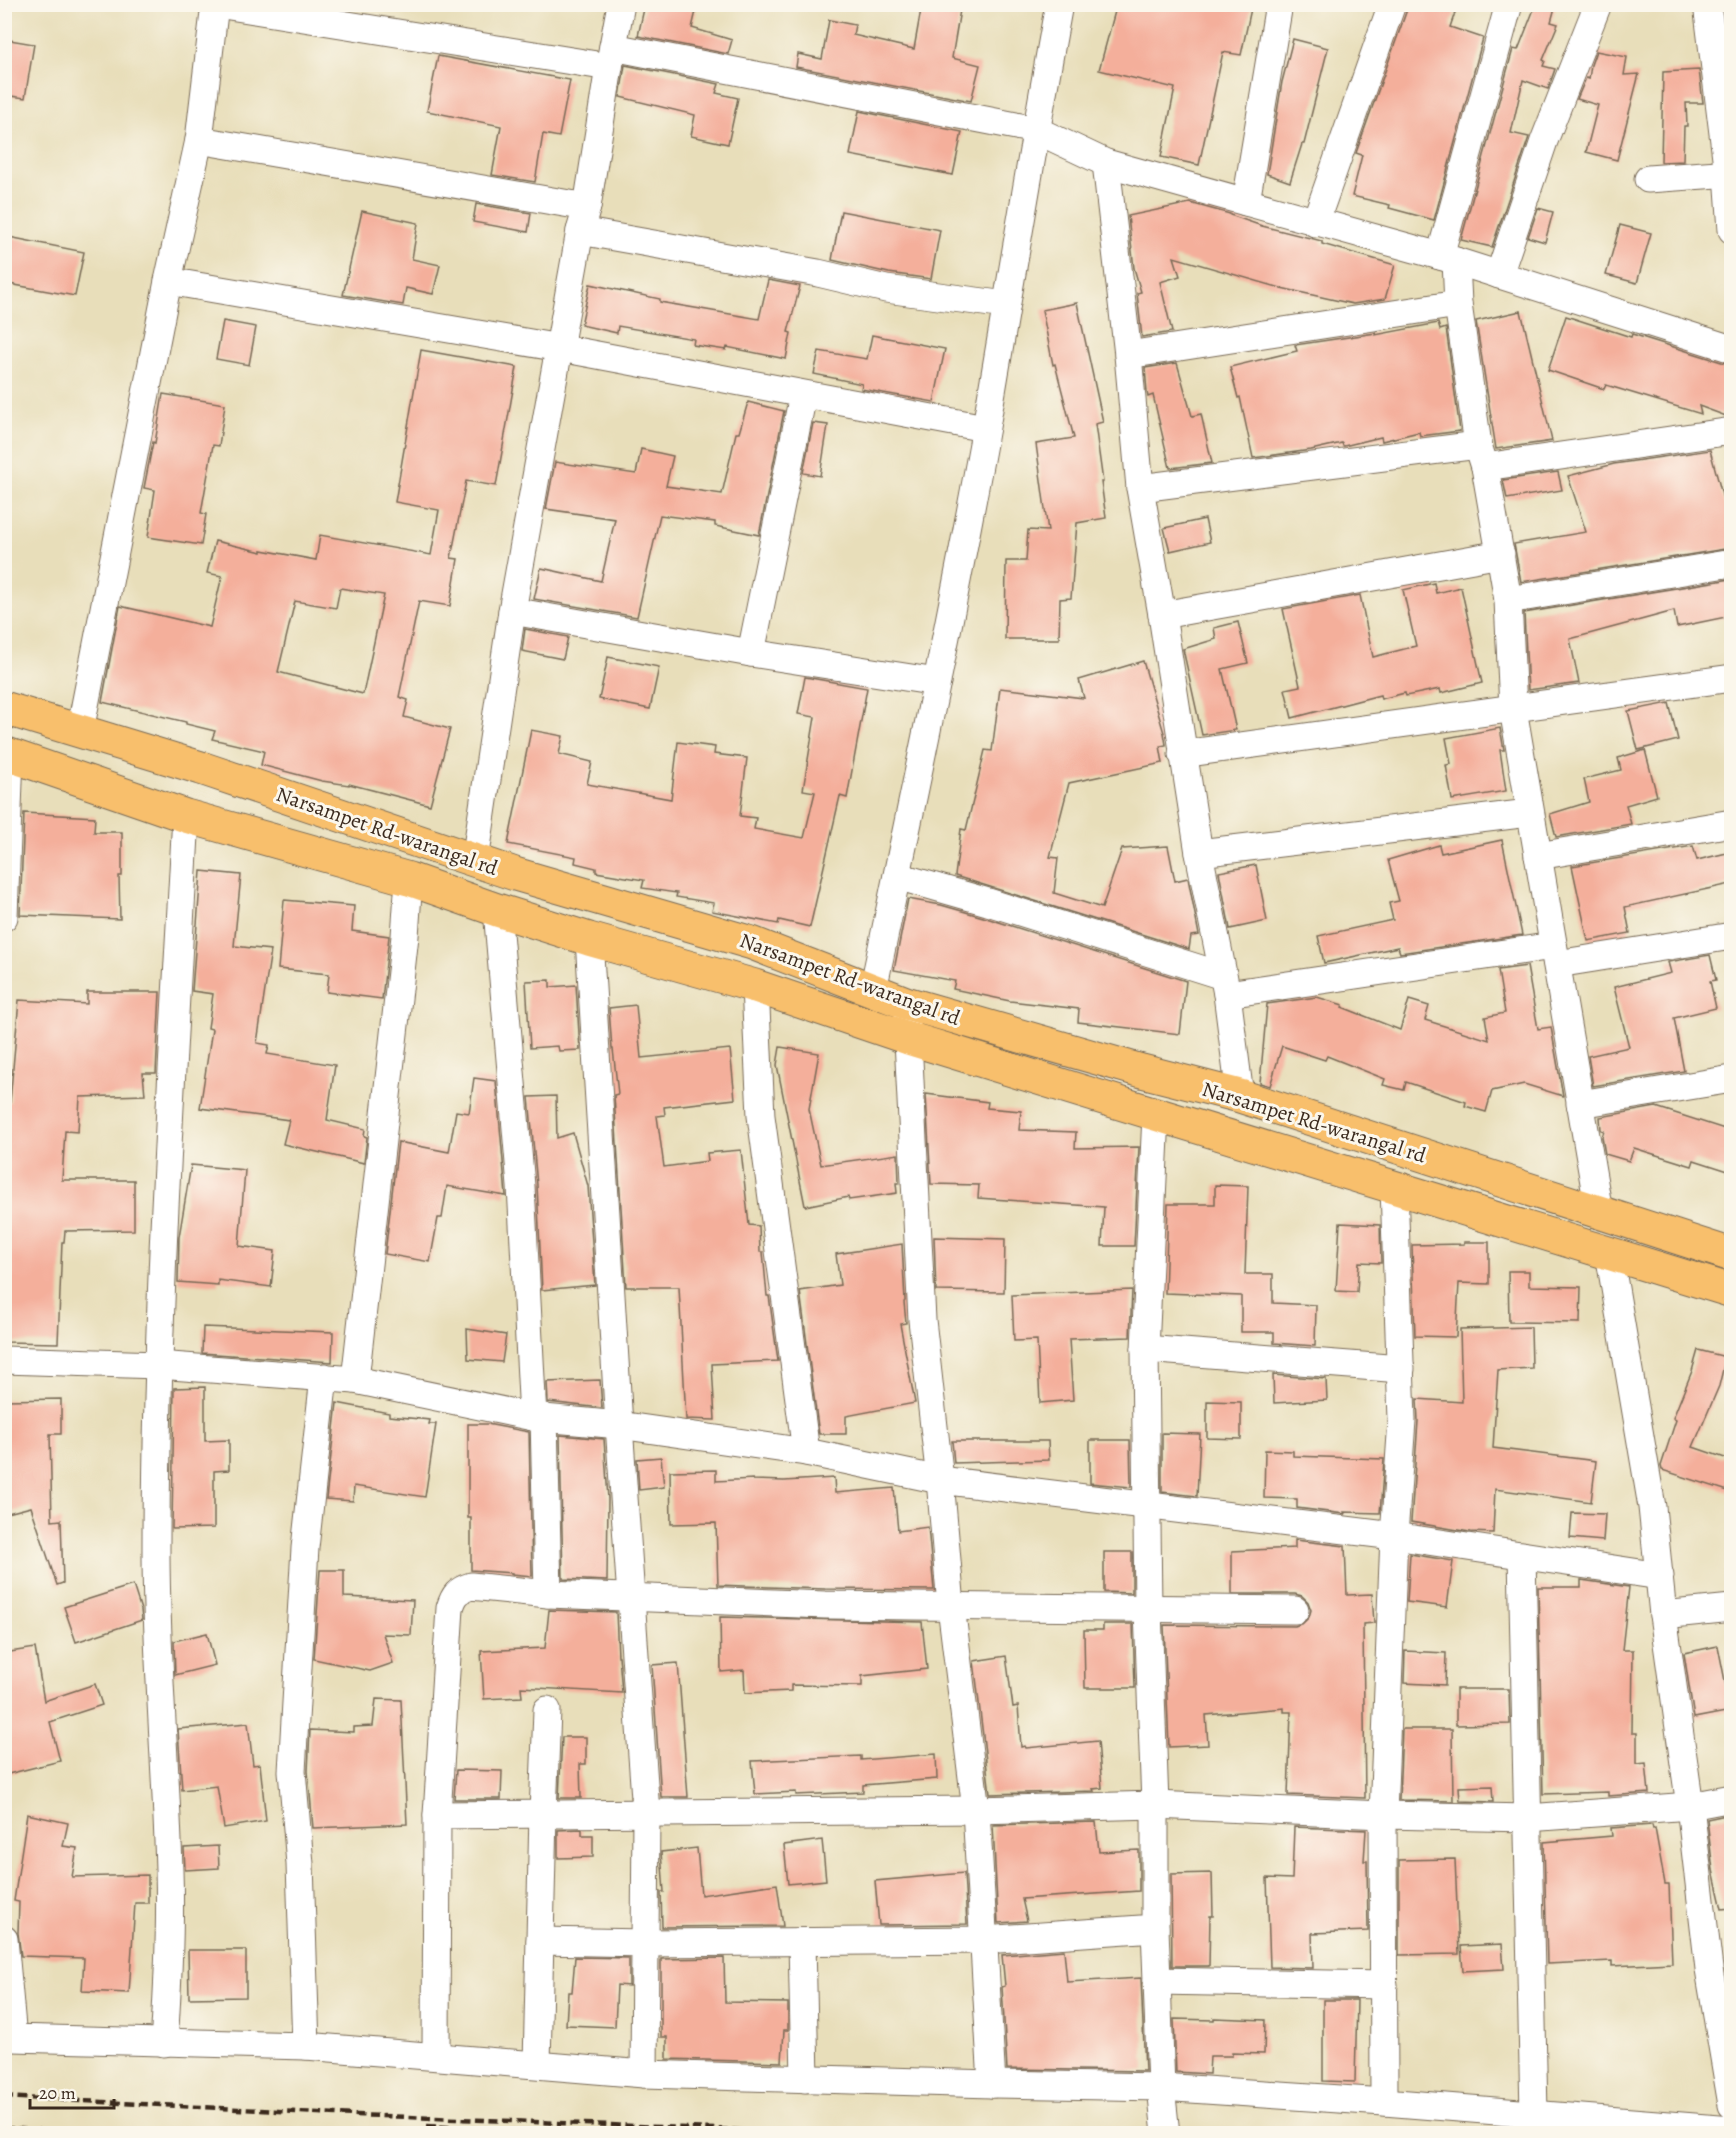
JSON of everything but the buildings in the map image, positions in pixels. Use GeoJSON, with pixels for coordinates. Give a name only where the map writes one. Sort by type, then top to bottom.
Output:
{"type":"FeatureCollection","features":[{"type":"Feature","properties":{"kind":"main road","name":"Narsampet Rd-warangal rd"},"geometry":{"type":"LineString","coordinates":[[4,708],[201,768],[476,861],[752,943],[906,1003],[1142,1071],[1240,1096],[1731,1255]]}},
{"type":"Feature","properties":{"kind":"main road","name":"Narsampet Rd-warangal rd"},"geometry":{"type":"LineString","coordinates":[[7,754],[186,816],[409,879],[589,939],[756,986],[908,1038],[1731,1291]]}},
{"type":"Feature","properties":{"kind":"street"},"geometry":{"type":"LineString","coordinates":[[80,730],[168,281],[200,140],[216,4],[611,57],[1036,129],[1106,163],[1448,259],[1731,349]]}},
{"type":"Feature","properties":{"kind":"street"},"geometry":{"type":"LineString","coordinates":[[476,861],[512,611],[621,4]]}},
{"type":"Feature","properties":{"kind":"street"},"geometry":{"type":"LineString","coordinates":[[873,990],[937,682],[985,428],[1059,4]]}},
{"type":"Feature","properties":{"kind":"street"},"geometry":{"type":"LineString","coordinates":[[1246,202],[1279,4]]}},
{"type":"Feature","properties":{"kind":"street"},"geometry":{"type":"LineString","coordinates":[[1315,223],[1392,4]]}},
{"type":"Feature","properties":{"kind":"street"},"geometry":{"type":"LineString","coordinates":[[1509,4],[1448,259],[1458,304],[1508,600],[1512,709],[1599,1212]]}},
{"type":"Feature","properties":{"kind":"street"},"geometry":{"type":"LineString","coordinates":[[1499,275],[1544,141],[1598,4]]}},
{"type":"Feature","properties":{"kind":"street"},"geometry":{"type":"LineString","coordinates":[[1707,4],[1730,174],[1731,230]]}},
{"type":"Feature","properties":{"kind":"street"},"geometry":{"type":"LineString","coordinates":[[200,140],[583,219],[886,289],[1006,305]]}},
{"type":"Feature","properties":{"kind":"street"},"geometry":{"type":"LineString","coordinates":[[1106,163],[1128,355],[1140,489],[1162,615],[1182,754],[1225,985],[1240,1096]]}},
{"type":"Feature","properties":{"kind":"street"},"geometry":{"type":"LineString","coordinates":[[1648,179],[1730,174]]}},
{"type":"Feature","properties":{"kind":"street"},"geometry":{"type":"LineString","coordinates":[[168,281],[560,348],[985,428]]}},
{"type":"Feature","properties":{"kind":"street"},"geometry":{"type":"LineString","coordinates":[[1128,355],[1458,304]]}},
{"type":"Feature","properties":{"kind":"street"},"geometry":{"type":"LineString","coordinates":[[751,653],[803,395]]}},
{"type":"Feature","properties":{"kind":"street"},"geometry":{"type":"LineString","coordinates":[[1140,489],[1731,431]]}},
{"type":"Feature","properties":{"kind":"street"},"geometry":{"type":"LineString","coordinates":[[1162,615],[1500,554]]}},
{"type":"Feature","properties":{"kind":"street"},"geometry":{"type":"LineString","coordinates":[[1508,600],[1731,563]]}},
{"type":"Feature","properties":{"kind":"street"},"geometry":{"type":"LineString","coordinates":[[512,611],[751,653],[937,682]]}},
{"type":"Feature","properties":{"kind":"street"},"geometry":{"type":"LineString","coordinates":[[1182,754],[1731,678]]}},
{"type":"Feature","properties":{"kind":"street"},"geometry":{"type":"LineString","coordinates":[[4,917],[7,754]]}},
{"type":"Feature","properties":{"kind":"street"},"geometry":{"type":"LineString","coordinates":[[1199,853],[1529,813]]}},
{"type":"Feature","properties":{"kind":"street"},"geometry":{"type":"LineString","coordinates":[[164,2043],[169,1961],[169,1881],[156,1552],[158,1365],[186,816]]}},
{"type":"Feature","properties":{"kind":"street"},"geometry":{"type":"LineString","coordinates":[[1538,856],[1731,823]]}},
{"type":"Feature","properties":{"kind":"street"},"geometry":{"type":"LineString","coordinates":[[897,876],[988,902],[1225,985],[1555,955],[1731,936]]}},
{"type":"Feature","properties":{"kind":"street"},"geometry":{"type":"LineString","coordinates":[[355,1380],[399,990],[409,879]]}},
{"type":"Feature","properties":{"kind":"street"},"geometry":{"type":"LineString","coordinates":[[497,910],[521,1186],[548,1594]]}},
{"type":"Feature","properties":{"kind":"street"},"geometry":{"type":"LineString","coordinates":[[589,939],[646,1813],[644,2074]]}},
{"type":"Feature","properties":{"kind":"street"},"geometry":{"type":"LineString","coordinates":[[756,986],[761,1116],[806,1452]]}},
{"type":"Feature","properties":{"kind":"street"},"geometry":{"type":"LineString","coordinates":[[906,1003],[922,1320],[951,1606],[976,1810],[992,2085]]}},
{"type":"Feature","properties":{"kind":"street"},"geometry":{"type":"LineString","coordinates":[[1580,1104],[1731,1079]]}},
{"type":"Feature","properties":{"kind":"street"},"geometry":{"type":"LineString","coordinates":[[1156,1115],[1145,1349],[1155,1805],[1155,1928],[1161,2087],[1166,2133]]}},
{"type":"Feature","properties":{"kind":"street"},"geometry":{"type":"LineString","coordinates":[[1384,2102],[1383,1815],[1394,1536],[1402,1420],[1394,1188]]}},
{"type":"Feature","properties":{"kind":"street"},"geometry":{"type":"LineString","coordinates":[[1610,1253],[1652,1507],[1663,1615],[1690,1806],[1720,1967],[1731,2105]]}},
{"type":"Feature","properties":{"kind":"street"},"geometry":{"type":"LineString","coordinates":[[1145,1349],[1401,1369]]}},
{"type":"Feature","properties":{"kind":"street"},"geometry":{"type":"LineString","coordinates":[[4,1359],[158,1365],[355,1380],[538,1417],[619,1425],[806,1452],[940,1480],[1394,1536],[1660,1576]]}},
{"type":"Feature","properties":{"kind":"street"},"geometry":{"type":"LineString","coordinates":[[306,2046],[300,1864],[292,1771],[305,1548],[324,1377]]}},
{"type":"Feature","properties":{"kind":"street"},"geometry":{"type":"LineString","coordinates":[[1522,1555],[1534,2115]]}},
{"type":"Feature","properties":{"kind":"street"},"geometry":{"type":"LineString","coordinates":[[436,2055],[437,1815],[450,1608],[454,1596],[461,1589],[471,1586],[548,1594],[825,1605],[1295,1610]]}},
{"type":"Feature","properties":{"kind":"street"},"geometry":{"type":"LineString","coordinates":[[1663,1615],[1731,1608]]}},
{"type":"Feature","properties":{"kind":"street"},"geometry":{"type":"LineString","coordinates":[[537,2064],[547,1710]]}},
{"type":"Feature","properties":{"kind":"street"},"geometry":{"type":"LineString","coordinates":[[437,1815],[976,1810],[1155,1805],[1383,1815],[1528,1818],[1690,1806],[1731,1798]]}},
{"type":"Feature","properties":{"kind":"street"},"geometry":{"type":"LineString","coordinates":[[540,1941],[645,1943],[984,1940],[1155,1928]]}},
{"type":"Feature","properties":{"kind":"street"},"geometry":{"type":"LineString","coordinates":[[4,1939],[13,2038],[306,2046],[644,2074],[992,2085],[1161,2087],[1384,2102],[1731,2130]]}},
{"type":"Feature","properties":{"kind":"street"},"geometry":{"type":"LineString","coordinates":[[802,1942],[805,2079]]}},
{"type":"Feature","properties":{"kind":"street"},"geometry":{"type":"LineString","coordinates":[[1157,1981],[1384,1985]]}},
{"type":"Feature","properties":{"kind":"railway"},"geometry":{"type":"LineString","coordinates":[[4,2097],[357,2115],[838,2134]]}},
{"type":"Feature","properties":{"kind":"railway"},"geometry":{"type":"LineString","coordinates":[[427,2126],[570,2134]]}},
{"type":"Feature","properties":{"kind":"railway"},"geometry":{"type":"LineString","coordinates":[[4,2128],[106,2134]]}}]}
